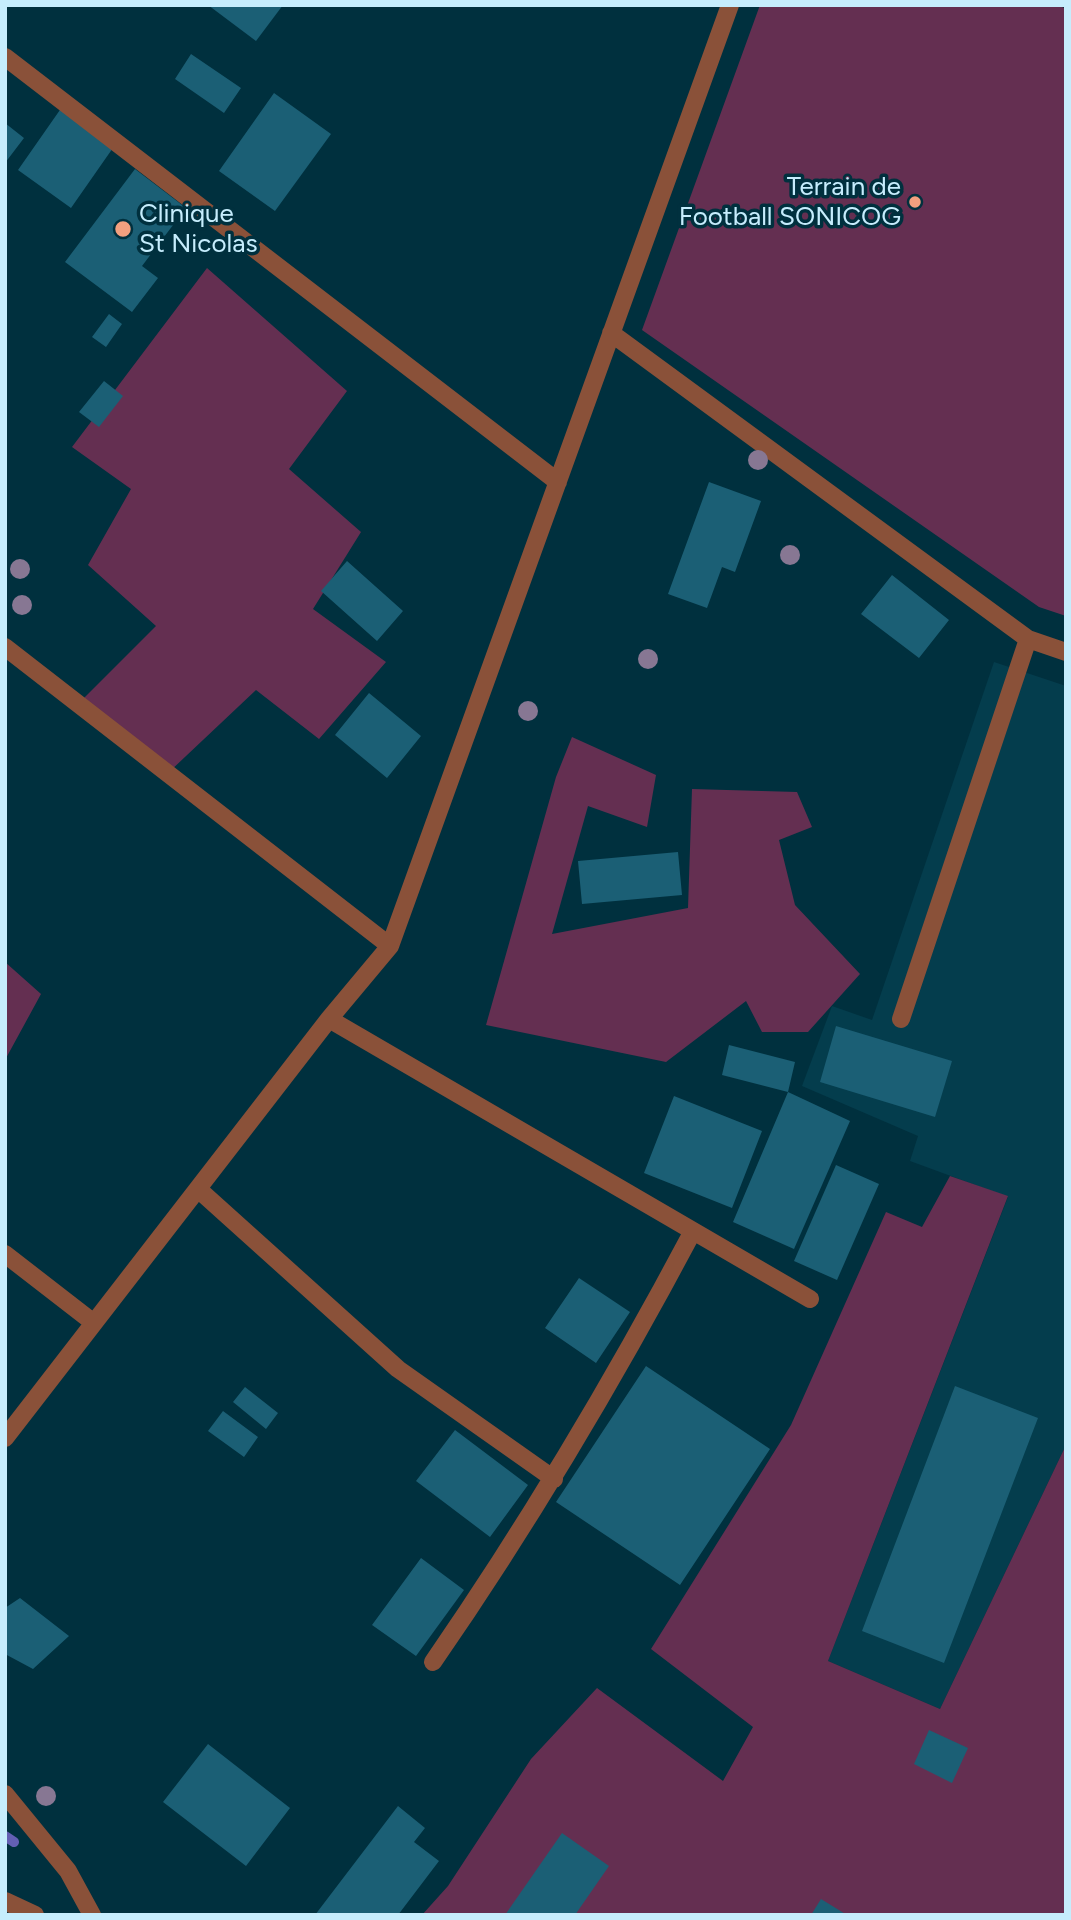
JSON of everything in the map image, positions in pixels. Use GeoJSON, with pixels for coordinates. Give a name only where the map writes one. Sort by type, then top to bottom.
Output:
{"type":"FeatureCollection","features":[{"type":"Feature","properties":{"kind":"street"},"geometry":{"type":"LineString","coordinates":[[5,1438],[329,1019],[390,946],[558,482],[723,8]]}},
{"type":"Feature","properties":{"kind":"street"},"geometry":{"type":"LineString","coordinates":[[5,57],[558,482]]}},
{"type":"Feature","properties":{"kind":"street"},"geometry":{"type":"LineString","coordinates":[[611,332],[1028,639],[1066,652]]}},
{"type":"Feature","properties":{"kind":"street"},"geometry":{"type":"LineString","coordinates":[[901,1019],[1028,639]]}},
{"type":"Feature","properties":{"kind":"street"},"geometry":{"type":"LineString","coordinates":[[5,647],[390,946]]}},
{"type":"Feature","properties":{"kind":"street"},"geometry":{"type":"LineString","coordinates":[[329,1019],[810,1299]]}},
{"type":"Feature","properties":{"kind":"street"},"geometry":{"type":"LineString","coordinates":[[198,1189],[398,1369],[554,1479]]}},
{"type":"Feature","properties":{"kind":"street"},"geometry":{"type":"LineString","coordinates":[[433,1662],[554,1479],[631,1347],[693,1231]]}},
{"type":"Feature","properties":{"kind":"street"},"geometry":{"type":"LineString","coordinates":[[5,1254],[94,1323]]}},
{"type":"Feature","properties":{"kind":"street"},"geometry":{"type":"LineString","coordinates":[[5,1794],[68,1871],[92,1915]]}},
{"type":"Feature","properties":{"kind":"street"},"geometry":{"type":"LineString","coordinates":[[5,1901],[35,1915]]}},
{"type":"Feature","properties":{"kind":"shaded area","name":"Terrain de Football SONICOG"},"geometry":{"type":"Polygon","coordinates":[[[760,5],[1058,5],[1066,9],[1066,616],[1039,607],[642,330],[760,5]]]}},
{"type":"Feature","properties":{"kind":"shaded area"},"geometry":{"type":"Polygon","coordinates":[[[207,268],[347,391],[289,469],[361,532],[313,609],[386,662],[319,739],[256,690],[168,773],[78,704],[156,626],[88,565],[131,489],[72,447],[207,268]]]}},
{"type":"Feature","properties":{"kind":"shaded area"},"geometry":{"type":"Polygon","coordinates":[[[994,662],[1066,686],[1066,1445],[940,1709],[828,1661],[1008,1197],[910,1161],[918,1136],[802,1086],[832,1006],[872,1020],[994,662]]]}},
{"type":"Feature","properties":{"kind":"shaded area"},"geometry":{"type":"Polygon","coordinates":[[[572,737],[656,775],[647,827],[588,806],[552,934],[688,908],[692,789],[797,792],[812,827],[779,840],[795,905],[860,974],[808,1032],[762,1032],[746,1001],[666,1062],[486,1025],[556,777],[572,737]]]}},
{"type":"Feature","properties":{"kind":"shaded area"},"geometry":{"type":"Polygon","coordinates":[[[5,962],[41,994],[5,1060],[5,962]]]}},
{"type":"Feature","properties":{"kind":"shaded area"},"geometry":{"type":"Polygon","coordinates":[[[950,1176],[1008,1196],[828,1661],[940,1709],[1066,1445],[1066,1915],[422,1915],[448,1886],[531,1759],[597,1688],[723,1781],[753,1727],[651,1649],[791,1425],[886,1212],[922,1227],[950,1176]]]}},
{"type":"Feature","properties":{"kind":"building"},"geometry":{"type":"Polygon","coordinates":[[[208,5],[283,5],[256,41],[208,5]]]}},
{"type":"Feature","properties":{"kind":"building"},"geometry":{"type":"Polygon","coordinates":[[[191,54],[241,88],[224,113],[175,79],[191,54]]]}},
{"type":"Feature","properties":{"kind":"building"},"geometry":{"type":"Polygon","coordinates":[[[274,93],[331,134],[275,211],[219,171],[274,93]]]}},
{"type":"Feature","properties":{"kind":"building"},"geometry":{"type":"Polygon","coordinates":[[[62,107],[115,145],[71,208],[18,170],[62,107]]]}},
{"type":"Feature","properties":{"kind":"building"},"geometry":{"type":"Polygon","coordinates":[[[5,123],[24,138],[5,163],[5,123]]]}},
{"type":"Feature","properties":{"kind":"building"},"geometry":{"type":"Polygon","coordinates":[[[135,169],[186,208],[142,266],[158,278],[132,312],[65,262],[135,169]]]}},
{"type":"Feature","properties":{"kind":"building"},"geometry":{"type":"Polygon","coordinates":[[[109,314],[122,324],[106,347],[92,337],[109,314]]]}},
{"type":"Feature","properties":{"kind":"building"},"geometry":{"type":"Polygon","coordinates":[[[104,381],[123,396],[99,427],[79,412],[104,381]]]}},
{"type":"Feature","properties":{"kind":"building"},"geometry":{"type":"Polygon","coordinates":[[[709,482],[761,501],[735,572],[722,567],[707,608],[668,594],[709,482]]]}},
{"type":"Feature","properties":{"kind":"building"},"geometry":{"type":"Polygon","coordinates":[[[347,561],[403,611],[377,641],[321,591],[347,561]]]}},
{"type":"Feature","properties":{"kind":"building"},"geometry":{"type":"Polygon","coordinates":[[[892,575],[949,620],[919,658],[861,614],[892,575]]]}},
{"type":"Feature","properties":{"kind":"building"},"geometry":{"type":"Polygon","coordinates":[[[369,693],[421,736],[387,778],[335,735],[369,693]]]}},
{"type":"Feature","properties":{"kind":"building"},"geometry":{"type":"Polygon","coordinates":[[[678,852],[682,895],[582,904],[578,861],[678,852]]]}},
{"type":"Feature","properties":{"kind":"building"},"geometry":{"type":"Polygon","coordinates":[[[836,1026],[952,1061],[935,1117],[820,1082],[836,1026]]]}},
{"type":"Feature","properties":{"kind":"building"},"geometry":{"type":"Polygon","coordinates":[[[729,1045],[795,1062],[788,1092],[722,1075],[729,1045]]]}},
{"type":"Feature","properties":{"kind":"building"},"geometry":{"type":"Polygon","coordinates":[[[788,1092],[850,1121],[794,1249],[733,1222],[788,1092]]]}},
{"type":"Feature","properties":{"kind":"building"},"geometry":{"type":"Polygon","coordinates":[[[674,1096],[762,1131],[732,1208],[644,1173],[674,1096]]]}},
{"type":"Feature","properties":{"kind":"building"},"geometry":{"type":"Polygon","coordinates":[[[836,1165],[879,1184],[837,1280],[794,1261],[836,1165]]]}},
{"type":"Feature","properties":{"kind":"building"},"geometry":{"type":"Polygon","coordinates":[[[579,1278],[630,1312],[596,1363],[545,1328],[579,1278]]]}},
{"type":"Feature","properties":{"kind":"building"},"geometry":{"type":"Polygon","coordinates":[[[646,1366],[770,1449],[680,1585],[556,1502],[646,1366]]]}},
{"type":"Feature","properties":{"kind":"building"},"geometry":{"type":"Polygon","coordinates":[[[955,1386],[1038,1418],[944,1663],[862,1631],[955,1386]]]}},
{"type":"Feature","properties":{"kind":"building"},"geometry":{"type":"Polygon","coordinates":[[[245,1387],[278,1413],[266,1429],[233,1402],[245,1387]]]}},
{"type":"Feature","properties":{"kind":"building"},"geometry":{"type":"Polygon","coordinates":[[[223,1411],[258,1437],[244,1457],[208,1431],[223,1411]]]}},
{"type":"Feature","properties":{"kind":"building"},"geometry":{"type":"Polygon","coordinates":[[[455,1430],[528,1485],[490,1537],[416,1481],[455,1430]]]}},
{"type":"Feature","properties":{"kind":"building"},"geometry":{"type":"Polygon","coordinates":[[[421,1558],[464,1590],[416,1656],[372,1625],[421,1558]]]}},
{"type":"Feature","properties":{"kind":"building"},"geometry":{"type":"Polygon","coordinates":[[[20,1598],[69,1636],[33,1669],[5,1654],[5,1608],[20,1598]]]}},
{"type":"Feature","properties":{"kind":"building"},"geometry":{"type":"Polygon","coordinates":[[[929,1730],[968,1748],[952,1783],[914,1764],[929,1730]]]}},
{"type":"Feature","properties":{"kind":"building"},"geometry":{"type":"Polygon","coordinates":[[[208,1744],[290,1808],[246,1866],[163,1802],[208,1744]]]}},
{"type":"Feature","properties":{"kind":"building"},"geometry":{"type":"Polygon","coordinates":[[[398,1806],[425,1828],[414,1842],[439,1861],[398,1915],[315,1915],[398,1806]]]}},
{"type":"Feature","properties":{"kind":"building"},"geometry":{"type":"Polygon","coordinates":[[[562,1833],[609,1866],[575,1915],[505,1915],[562,1833]]]}},
{"type":"Feature","properties":{"kind":"building"},"geometry":{"type":"Polygon","coordinates":[[[821,1899],[847,1915],[811,1915],[821,1899]]]}},
{"type":"Feature","properties":{"kind":"waterway"},"geometry":{"type":"LineString","coordinates":[[5,1836],[14,1842]]}},
{"type":"Feature","properties":{"kind":"place","name":"Terrain de Football SONICOG"},"geometry":{"type":"Point","coordinates":[915,202]}},
{"type":"Feature","properties":{"kind":"place","name":"Clinique St Nicolas"},"geometry":{"type":"Point","coordinates":[123,229]}}]}
